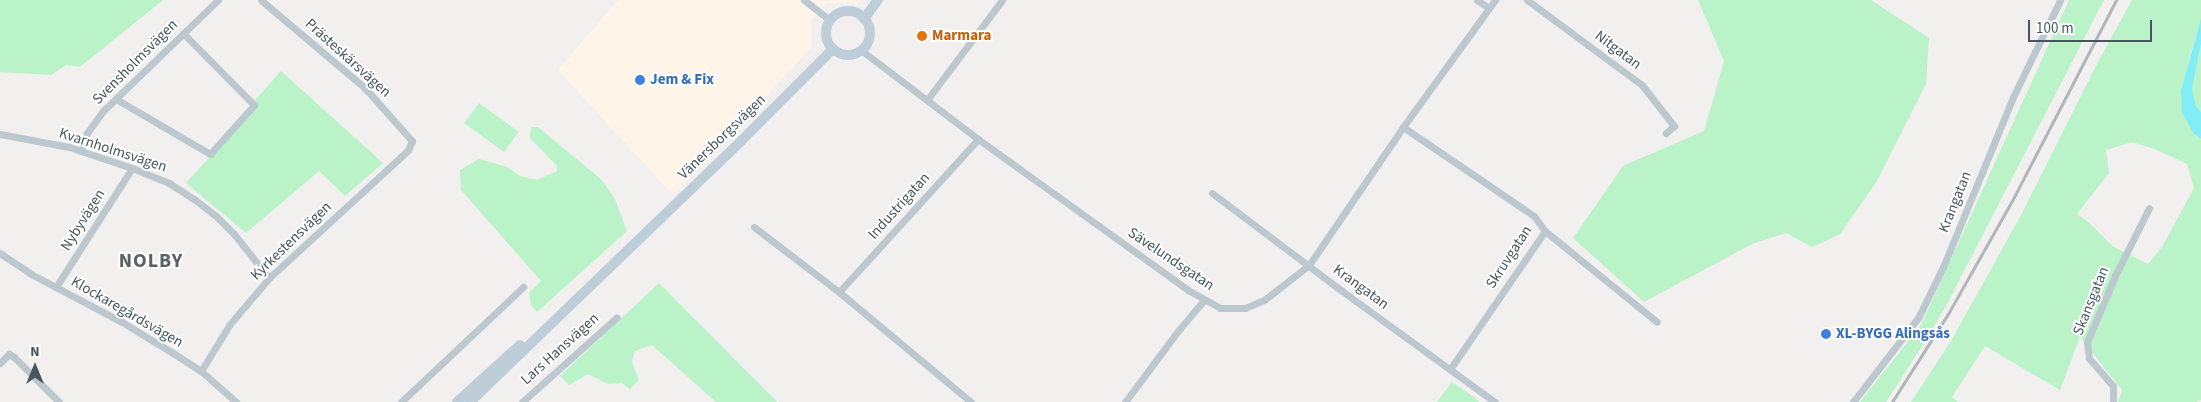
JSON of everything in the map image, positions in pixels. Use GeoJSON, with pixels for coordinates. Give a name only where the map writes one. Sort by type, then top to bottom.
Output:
{"type":"FeatureCollection","features":[{"type":"Feature","properties":{"kind":"main road"},"geometry":{"type":"LineString","coordinates":[[864,19],[878,0]]}},
{"type":"Feature","properties":{"kind":"main road"},"geometry":{"type":"LineString","coordinates":[[846,12],[856,13],[864,19],[869,29],[869,36],[861,50],[847,55],[833,49],[826,35],[830,20],[837,14],[846,12]]}},
{"type":"Feature","properties":{"kind":"main road","name":"Vänersborgsvägen"},"geometry":{"type":"LineString","coordinates":[[470,402],[742,140],[833,49]]}},
{"type":"Feature","properties":{"kind":"main road","name":"Vänersborgsvägen"},"geometry":{"type":"LineString","coordinates":[[457,402],[630,246]]}},
{"type":"Feature","properties":{"kind":"street","name":"Svensholmsvägen"},"geometry":{"type":"LineString","coordinates":[[81,151],[87,133],[116,99],[218,0]]}},
{"type":"Feature","properties":{"kind":"street","name":"Prästeskärsvägen"},"geometry":{"type":"LineString","coordinates":[[260,0],[365,88],[412,141]]}},
{"type":"Feature","properties":{"kind":"street"},"geometry":{"type":"LineString","coordinates":[[804,0],[830,20]]}},
{"type":"Feature","properties":{"kind":"street"},"geometry":{"type":"LineString","coordinates":[[928,100],[1002,0]]}},
{"type":"Feature","properties":{"kind":"street"},"geometry":{"type":"LineString","coordinates":[[1477,0],[1489,8]]}},
{"type":"Feature","properties":{"kind":"street","name":"Sävelundsgatan"},"geometry":{"type":"LineString","coordinates":[[861,50],[978,139],[1204,300],[1220,308],[1245,308],[1264,300],[1309,265],[1403,127],[1495,0]]}},
{"type":"Feature","properties":{"kind":"street","name":"Nitgatan"},"geometry":{"type":"LineString","coordinates":[[1528,0],[1642,85],[1674,126],[1666,133]]}},
{"type":"Feature","properties":{"kind":"street","name":"Krangatan"},"geometry":{"type":"LineString","coordinates":[[1852,402],[1918,318],[1943,266],[2012,97],[2060,0]]}},
{"type":"Feature","properties":{"kind":"street"},"geometry":{"type":"LineString","coordinates":[[116,99],[210,154],[254,105],[183,34]]}},
{"type":"Feature","properties":{"kind":"street","name":"Skruvgatan"},"geometry":{"type":"LineString","coordinates":[[1403,127],[1534,216],[1545,231],[1450,369]]}},
{"type":"Feature","properties":{"kind":"street","name":"Kvarnholmsvägen"},"geometry":{"type":"LineString","coordinates":[[0,134],[81,151],[132,168],[169,184],[194,198],[234,234],[269,278]]}},
{"type":"Feature","properties":{"kind":"street","name":"Industrigatan"},"geometry":{"type":"LineString","coordinates":[[839,292],[978,139]]}},
{"type":"Feature","properties":{"kind":"street","name":"Kyrkestensvägen"},"geometry":{"type":"LineString","coordinates":[[201,371],[230,324],[269,278],[408,150],[412,141]]}},
{"type":"Feature","properties":{"kind":"street","name":"Nybyvägen"},"geometry":{"type":"LineString","coordinates":[[56,287],[132,168]]}},
{"type":"Feature","properties":{"kind":"street","name":"Krangatan"},"geometry":{"type":"LineString","coordinates":[[1212,193],[1496,402]]}},
{"type":"Feature","properties":{"kind":"street","name":"Skansgatan"},"geometry":{"type":"LineString","coordinates":[[2112,402],[2113,386],[2089,358],[2088,342],[2116,276],[2149,208]]}},
{"type":"Feature","properties":{"kind":"street"},"geometry":{"type":"LineString","coordinates":[[754,227],[839,292],[970,402]]}},
{"type":"Feature","properties":{"kind":"street"},"geometry":{"type":"LineString","coordinates":[[1545,231],[1657,322]]}},
{"type":"Feature","properties":{"kind":"street","name":"Klockaregårdsvägen"},"geometry":{"type":"LineString","coordinates":[[0,253],[31,274],[122,322],[201,371],[236,402]]}},
{"type":"Feature","properties":{"kind":"street"},"geometry":{"type":"LineString","coordinates":[[401,402],[523,287]]}},
{"type":"Feature","properties":{"kind":"street"},"geometry":{"type":"LineString","coordinates":[[1125,402],[1204,300]]}},
{"type":"Feature","properties":{"kind":"street","name":"Lars Hansvägen"},"geometry":{"type":"LineString","coordinates":[[522,402],[617,318]]}},
{"type":"Feature","properties":{"kind":"street"},"geometry":{"type":"LineString","coordinates":[[0,363],[9,354],[14,357],[59,402]]}},
{"type":"Feature","properties":{"kind":"shaded area"},"geometry":{"type":"Polygon","coordinates":[[[618,0],[860,0],[857,4],[826,3],[811,21],[811,48],[673,195],[558,70],[618,0]]]}},
{"type":"Feature","properties":{"kind":"green space"},"geometry":{"type":"Polygon","coordinates":[[[0,0],[163,0],[80,67],[66,65],[51,75],[0,72],[0,0]]]}},
{"type":"Feature","properties":{"kind":"green space"},"geometry":{"type":"Polygon","coordinates":[[[1698,0],[1871,0],[1929,38],[1926,84],[1877,181],[1840,234],[1812,247],[1786,233],[1752,244],[1644,302],[1573,238],[1623,166],[1704,131],[1724,61],[1698,0]]]}},
{"type":"Feature","properties":{"kind":"green space"},"geometry":{"type":"Polygon","coordinates":[[[2069,0],[2104,0],[1947,304],[1926,340],[1886,402],[1860,402],[1921,325],[2069,0]]]}},
{"type":"Feature","properties":{"kind":"green space"},"geometry":{"type":"Polygon","coordinates":[[[2132,0],[2201,0],[2201,19],[2187,65],[2193,133],[2201,139],[2201,400],[2196,402],[2118,402],[2122,390],[2080,337],[2060,390],[1985,346],[1952,397],[1958,402],[1911,402],[1951,341],[2020,217],[2099,60],[2132,0]],[[2132,142],[2106,150],[2109,173],[2077,214],[2087,221],[2112,246],[2148,264],[2162,247],[2194,188],[2187,164],[2155,149],[2132,142]]]}},
{"type":"Feature","properties":{"kind":"green space"},"geometry":{"type":"Polygon","coordinates":[[[2201,44],[2201,112],[2196,106],[2192,89],[2201,44]]]}},
{"type":"Feature","properties":{"kind":"green space"},"geometry":{"type":"Polygon","coordinates":[[[281,71],[383,163],[345,196],[319,171],[246,233],[186,183],[258,104],[255,100],[281,71]]]}},
{"type":"Feature","properties":{"kind":"green space"},"geometry":{"type":"Polygon","coordinates":[[[479,103],[519,132],[504,152],[464,123],[479,103]]]}},
{"type":"Feature","properties":{"kind":"green space"},"geometry":{"type":"Polygon","coordinates":[[[531,127],[538,127],[602,180],[615,199],[627,231],[537,312],[531,305],[529,293],[541,281],[461,190],[460,170],[479,159],[507,167],[520,176],[537,180],[557,171],[557,166],[530,138],[531,127]]]}},
{"type":"Feature","properties":{"kind":"green space"},"geometry":{"type":"Polygon","coordinates":[[[659,283],[777,402],[716,402],[652,345],[635,351],[632,362],[639,380],[630,389],[622,383],[608,384],[588,374],[569,385],[560,376],[659,283]]]}},
{"type":"Feature","properties":{"kind":"green space"},"geometry":{"type":"Polygon","coordinates":[[[1452,382],[1475,398],[1479,402],[1437,402],[1452,382]]]}},
{"type":"Feature","properties":{"kind":"water"},"geometry":{"type":"Polygon","coordinates":[[[2201,18],[2201,44],[2192,89],[2196,106],[2201,112],[2201,139],[2193,133],[2182,112],[2181,91],[2201,18]]]}},
{"type":"Feature","properties":{"kind":"railway"},"geometry":{"type":"LineString","coordinates":[[1892,402],[1948,314],[2013,199],[2116,0]]}},
{"type":"Feature","properties":{"kind":"place","name":"Marmara"},"geometry":{"type":"Point","coordinates":[922,36]}},
{"type":"Feature","properties":{"kind":"place","name":"Jem & Fix"},"geometry":{"type":"Point","coordinates":[640,80]}},
{"type":"Feature","properties":{"kind":"place","name":"XL-BYGG Alingsås"},"geometry":{"type":"Point","coordinates":[1826,334]}},
{"type":"Feature","properties":{"kind":"district","name":"NOLBY"},"geometry":{"type":"Point","coordinates":[151,261]}}]}
